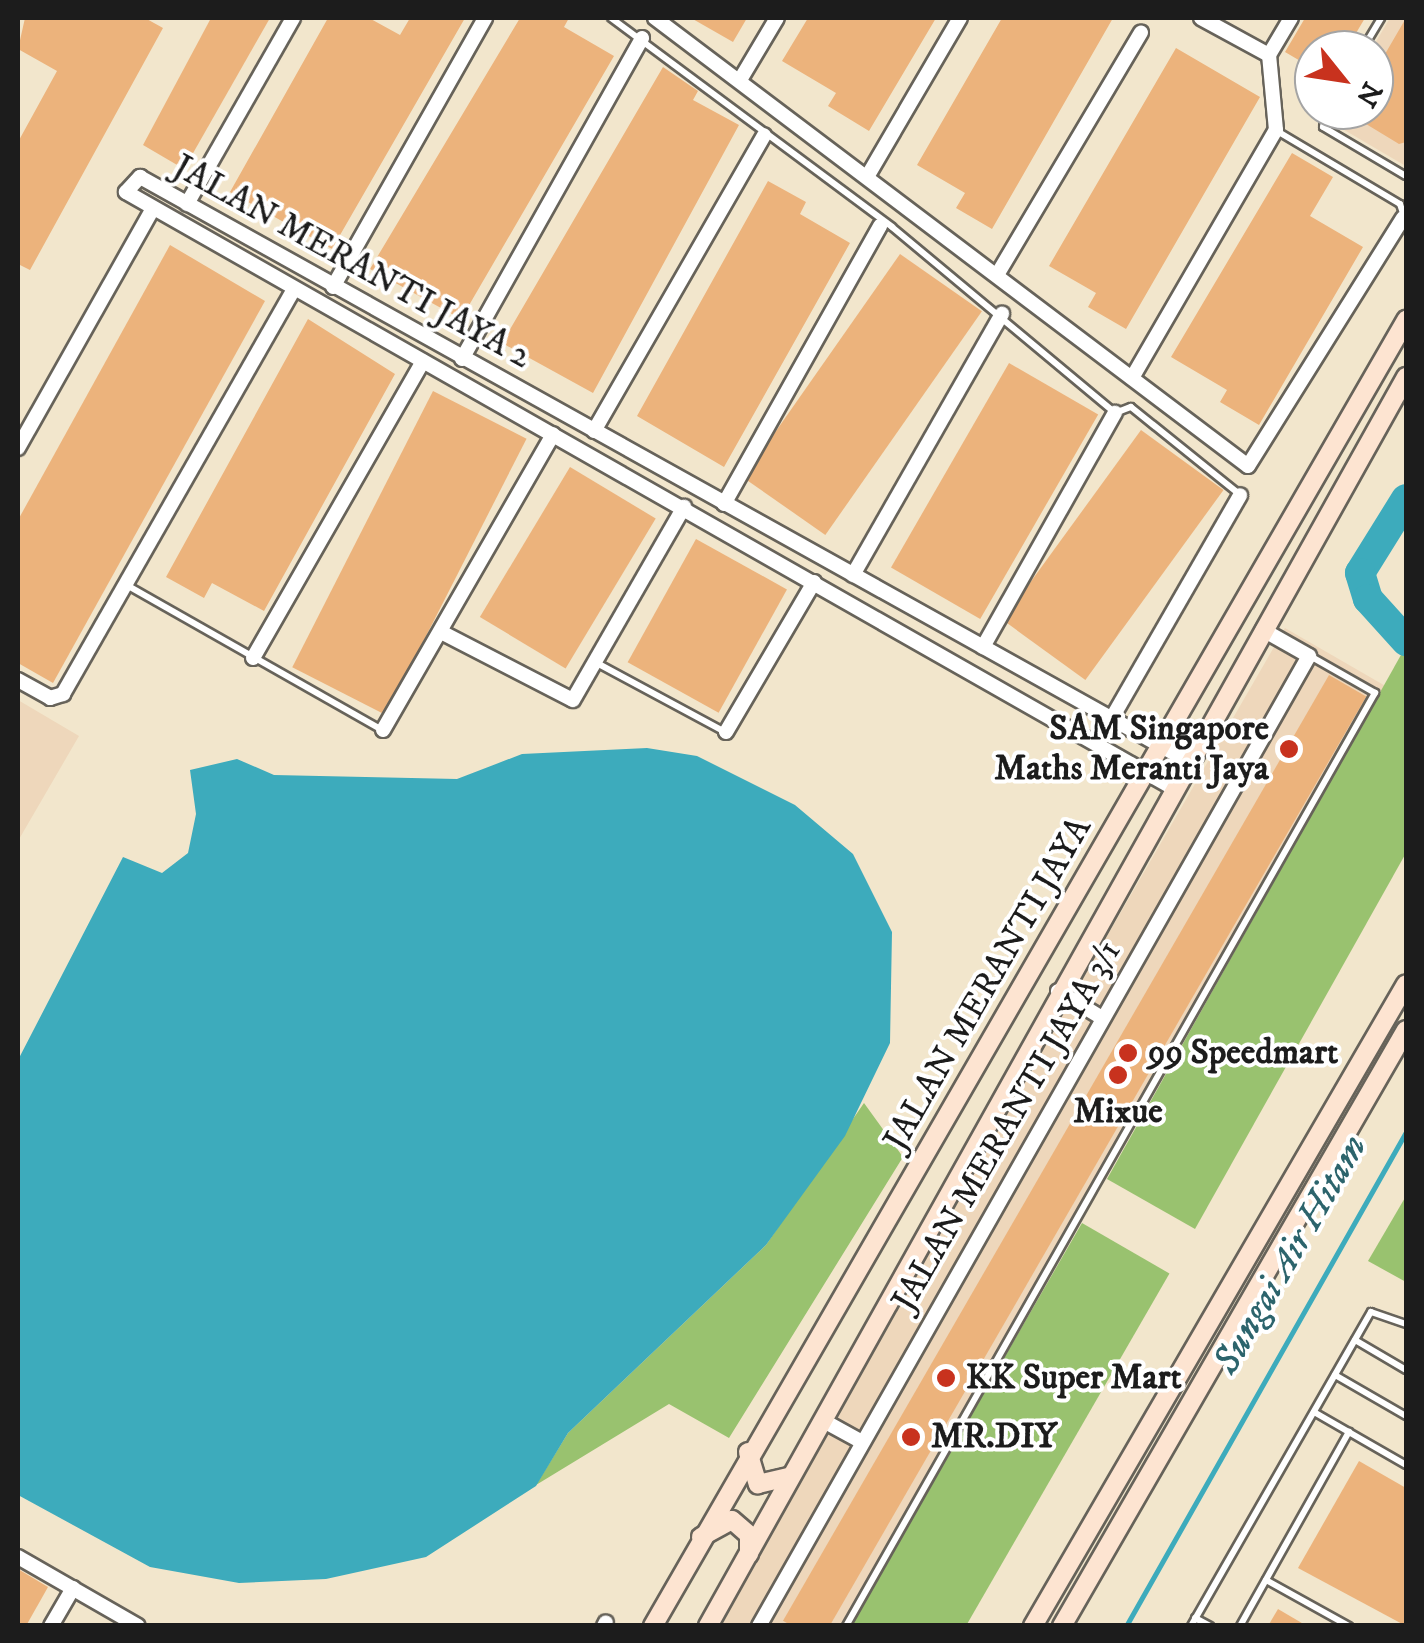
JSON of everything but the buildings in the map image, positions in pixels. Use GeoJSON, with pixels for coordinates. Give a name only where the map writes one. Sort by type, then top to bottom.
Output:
{"type":"FeatureCollection","features":[{"type":"Feature","properties":{"kind":"street"},"geometry":{"type":"LineString","coordinates":[[187,204],[293,18]]}},
{"type":"Feature","properties":{"kind":"street"},"geometry":{"type":"LineString","coordinates":[[333,286],[485,18]]}},
{"type":"Feature","properties":{"kind":"street"},"geometry":{"type":"LineString","coordinates":[[655,18],[1248,466],[1403,218]]}},
{"type":"Feature","properties":{"kind":"street"},"geometry":{"type":"LineString","coordinates":[[740,80],[777,18]]}},
{"type":"Feature","properties":{"kind":"street"},"geometry":{"type":"LineString","coordinates":[[867,176],[960,18]]}},
{"type":"Feature","properties":{"kind":"street"},"geometry":{"type":"LineString","coordinates":[[1201,18],[1268,54]]}},
{"type":"Feature","properties":{"kind":"street"},"geometry":{"type":"LineString","coordinates":[[1132,378],[1276,130],[1268,54],[1290,18]]}},
{"type":"Feature","properties":{"kind":"street"},"geometry":{"type":"LineString","coordinates":[[997,276],[1141,32]]}},
{"type":"Feature","properties":{"kind":"street"},"geometry":{"type":"LineString","coordinates":[[462,358],[642,38]]}},
{"type":"Feature","properties":{"kind":"street"},"geometry":{"type":"LineString","coordinates":[[594,432],[764,135]]}},
{"type":"Feature","properties":{"kind":"street","name":"JALAN MERANTI JAYA 2"},"geometry":{"type":"LineString","coordinates":[[1173,788],[684,507],[128,197],[134,180],[187,204],[1188,761]]}},
{"type":"Feature","properties":{"kind":"street"},"geometry":{"type":"LineString","coordinates":[[18,448],[152,210]]}},
{"type":"Feature","properties":{"kind":"street"},"geometry":{"type":"LineString","coordinates":[[724,504],[880,226]]}},
{"type":"Feature","properties":{"kind":"street"},"geometry":{"type":"LineString","coordinates":[[18,680],[58,699],[294,289]]}},
{"type":"Feature","properties":{"kind":"street"},"geometry":{"type":"LineString","coordinates":[[854,575],[1002,314]]}},
{"type":"Feature","properties":{"kind":"street","name":"JALAN MERANTI JAYA"},"geometry":{"type":"LineString","coordinates":[[654,1626],[697,1540],[935,1145],[1406,320]]}},
{"type":"Feature","properties":{"kind":"street"},"geometry":{"type":"LineString","coordinates":[[253,658],[423,361]]}},
{"type":"Feature","properties":{"kind":"street","name":"JALAN MERANTI JAYA"},"geometry":{"type":"LineString","coordinates":[[708,1626],[1058,992],[1406,377]]}},
{"type":"Feature","properties":{"kind":"street"},"geometry":{"type":"LineString","coordinates":[[518,415],[529,396]]}},
{"type":"Feature","properties":{"kind":"street"},"geometry":{"type":"LineString","coordinates":[[983,647],[1115,413]]}},
{"type":"Feature","properties":{"kind":"street"},"geometry":{"type":"LineString","coordinates":[[383,730],[553,434]]}},
{"type":"Feature","properties":{"kind":"street"},"geometry":{"type":"LineString","coordinates":[[1112,718],[1240,496]]}},
{"type":"Feature","properties":{"kind":"street"},"geometry":{"type":"LineString","coordinates":[[441,632],[567,702],[595,662],[684,507]]}},
{"type":"Feature","properties":{"kind":"street"},"geometry":{"type":"LineString","coordinates":[[774,558],[785,538]]}},
{"type":"Feature","properties":{"kind":"street"},"geometry":{"type":"LineString","coordinates":[[726,732],[814,582]]}},
{"type":"Feature","properties":{"kind":"street"},"geometry":{"type":"LineString","coordinates":[[1263,630],[1309,656]]}},
{"type":"Feature","properties":{"kind":"street","name":"JALAN MERANTI JAYA 3/1"},"geometry":{"type":"LineString","coordinates":[[759,1626],[1309,656]]}},
{"type":"Feature","properties":{"kind":"street"},"geometry":{"type":"LineString","coordinates":[[1021,700],[1036,676]]}},
{"type":"Feature","properties":{"kind":"street"},"geometry":{"type":"LineString","coordinates":[[1033,1626],[1406,984]]}},
{"type":"Feature","properties":{"kind":"street"},"geometry":{"type":"LineString","coordinates":[[1058,992],[1102,1018]]}},
{"type":"Feature","properties":{"kind":"street"},"geometry":{"type":"LineString","coordinates":[[1062,1626],[1406,1030]]}},
{"type":"Feature","properties":{"kind":"street"},"geometry":{"type":"LineString","coordinates":[[822,1420],[862,1442]]}},
{"type":"Feature","properties":{"kind":"street"},"geometry":{"type":"LineString","coordinates":[[748,1452],[748,1468],[766,1488],[793,1474]]}},
{"type":"Feature","properties":{"kind":"street"},"geometry":{"type":"LineString","coordinates":[[697,1540],[732,1520],[749,1536],[746,1561]]}},
{"type":"Feature","properties":{"kind":"street"},"geometry":{"type":"LineString","coordinates":[[18,1557],[138,1626]]}},
{"type":"Feature","properties":{"kind":"street"},"geometry":{"type":"LineString","coordinates":[[51,1626],[72,1588]]}},
{"type":"Feature","properties":{"kind":"lane"},"geometry":{"type":"LineString","coordinates":[[611,18],[642,38],[880,226],[1002,314],[1115,413],[1131,407],[1240,496]]}},
{"type":"Feature","properties":{"kind":"lane"},"geometry":{"type":"LineString","coordinates":[[1276,130],[1400,204],[1403,218]]}},
{"type":"Feature","properties":{"kind":"lane"},"geometry":{"type":"LineString","coordinates":[[1326,130],[1406,176]]}},
{"type":"Feature","properties":{"kind":"lane"},"geometry":{"type":"LineString","coordinates":[[124,584],[383,730]]}},
{"type":"Feature","properties":{"kind":"lane"},"geometry":{"type":"LineString","coordinates":[[846,1626],[1375,693],[1309,656]]}},
{"type":"Feature","properties":{"kind":"lane"},"geometry":{"type":"LineString","coordinates":[[595,662],[726,732]]}},
{"type":"Feature","properties":{"kind":"lane"},"geometry":{"type":"LineString","coordinates":[[1210,1626],[1193,1622],[1375,1309],[1406,1324]]}},
{"type":"Feature","properties":{"kind":"lane"},"geometry":{"type":"LineString","coordinates":[[1355,1340],[1406,1370]]}},
{"type":"Feature","properties":{"kind":"lane"},"geometry":{"type":"LineString","coordinates":[[1335,1375],[1406,1416]]}},
{"type":"Feature","properties":{"kind":"lane"},"geometry":{"type":"LineString","coordinates":[[1314,1412],[1406,1465]]}},
{"type":"Feature","properties":{"kind":"lane"},"geometry":{"type":"LineString","coordinates":[[1240,1626],[1349,1432]]}},
{"type":"Feature","properties":{"kind":"lane"},"geometry":{"type":"LineString","coordinates":[[1266,1580],[1349,1626]]}},
{"type":"Feature","properties":{"kind":"shaded area"},"geometry":{"type":"Polygon","coordinates":[[[1390,18],[1406,18],[1404,165],[1344,130],[1394,130],[1394,30],[1383,30],[1390,18]]]}},
{"type":"Feature","properties":{"kind":"shaded area"},"geometry":{"type":"Polygon","coordinates":[[[1285,628],[1385,686],[842,1626],[730,1626],[714,1617],[1285,628]]]}},
{"type":"Feature","properties":{"kind":"shaded area"},"geometry":{"type":"Polygon","coordinates":[[[18,700],[79,736],[18,841],[18,700]]]}},
{"type":"Feature","properties":{"kind":"green space"},"geometry":{"type":"Polygon","coordinates":[[[1406,646],[1406,853],[1195,1229],[1107,1179],[1406,646]]]}},
{"type":"Feature","properties":{"kind":"green space"},"geometry":{"type":"Polygon","coordinates":[[[864,1103],[903,1157],[729,1438],[669,1404],[536,1485],[568,1433],[766,1245],[864,1103]]]}},
{"type":"Feature","properties":{"kind":"green space"},"geometry":{"type":"Polygon","coordinates":[[[1406,1196],[1406,1282],[1368,1261],[1406,1196]]]}},
{"type":"Feature","properties":{"kind":"green space"},"geometry":{"type":"Polygon","coordinates":[[[1082,1223],[1169,1274],[966,1626],[851,1623],[1082,1223]]]}},
{"type":"Feature","properties":{"kind":"water"},"geometry":{"type":"Polygon","coordinates":[[[647,748],[697,756],[795,805],[853,854],[892,932],[890,1043],[845,1136],[766,1245],[568,1433],[536,1486],[426,1557],[326,1579],[239,1583],[150,1567],[18,1495],[18,1060],[123,857],[162,873],[188,853],[196,814],[190,770],[237,759],[274,775],[457,779],[522,754],[647,748]]]}},
{"type":"Feature","properties":{"kind":"waterway","name":"Sungai Air Hitam"},"geometry":{"type":"LineString","coordinates":[[1406,499],[1360,573],[1368,599],[1406,641]]}},
{"type":"Feature","properties":{"kind":"waterway","name":"Sungai Air Hitam"},"geometry":{"type":"LineString","coordinates":[[1126,1626],[1406,1132]]}},
{"type":"Feature","properties":{"kind":"place","name":"SAM Singapore Maths Meranti Jaya"},"geometry":{"type":"Point","coordinates":[1289,749]}},
{"type":"Feature","properties":{"kind":"place","name":"99 Speedmart"},"geometry":{"type":"Point","coordinates":[1128,1053]}},
{"type":"Feature","properties":{"kind":"place","name":"Mixue"},"geometry":{"type":"Point","coordinates":[1118,1075]}},
{"type":"Feature","properties":{"kind":"place","name":"KK Super Mart"},"geometry":{"type":"Point","coordinates":[946,1378]}},
{"type":"Feature","properties":{"kind":"place","name":"MR.DIY"},"geometry":{"type":"Point","coordinates":[911,1437]}}]}
